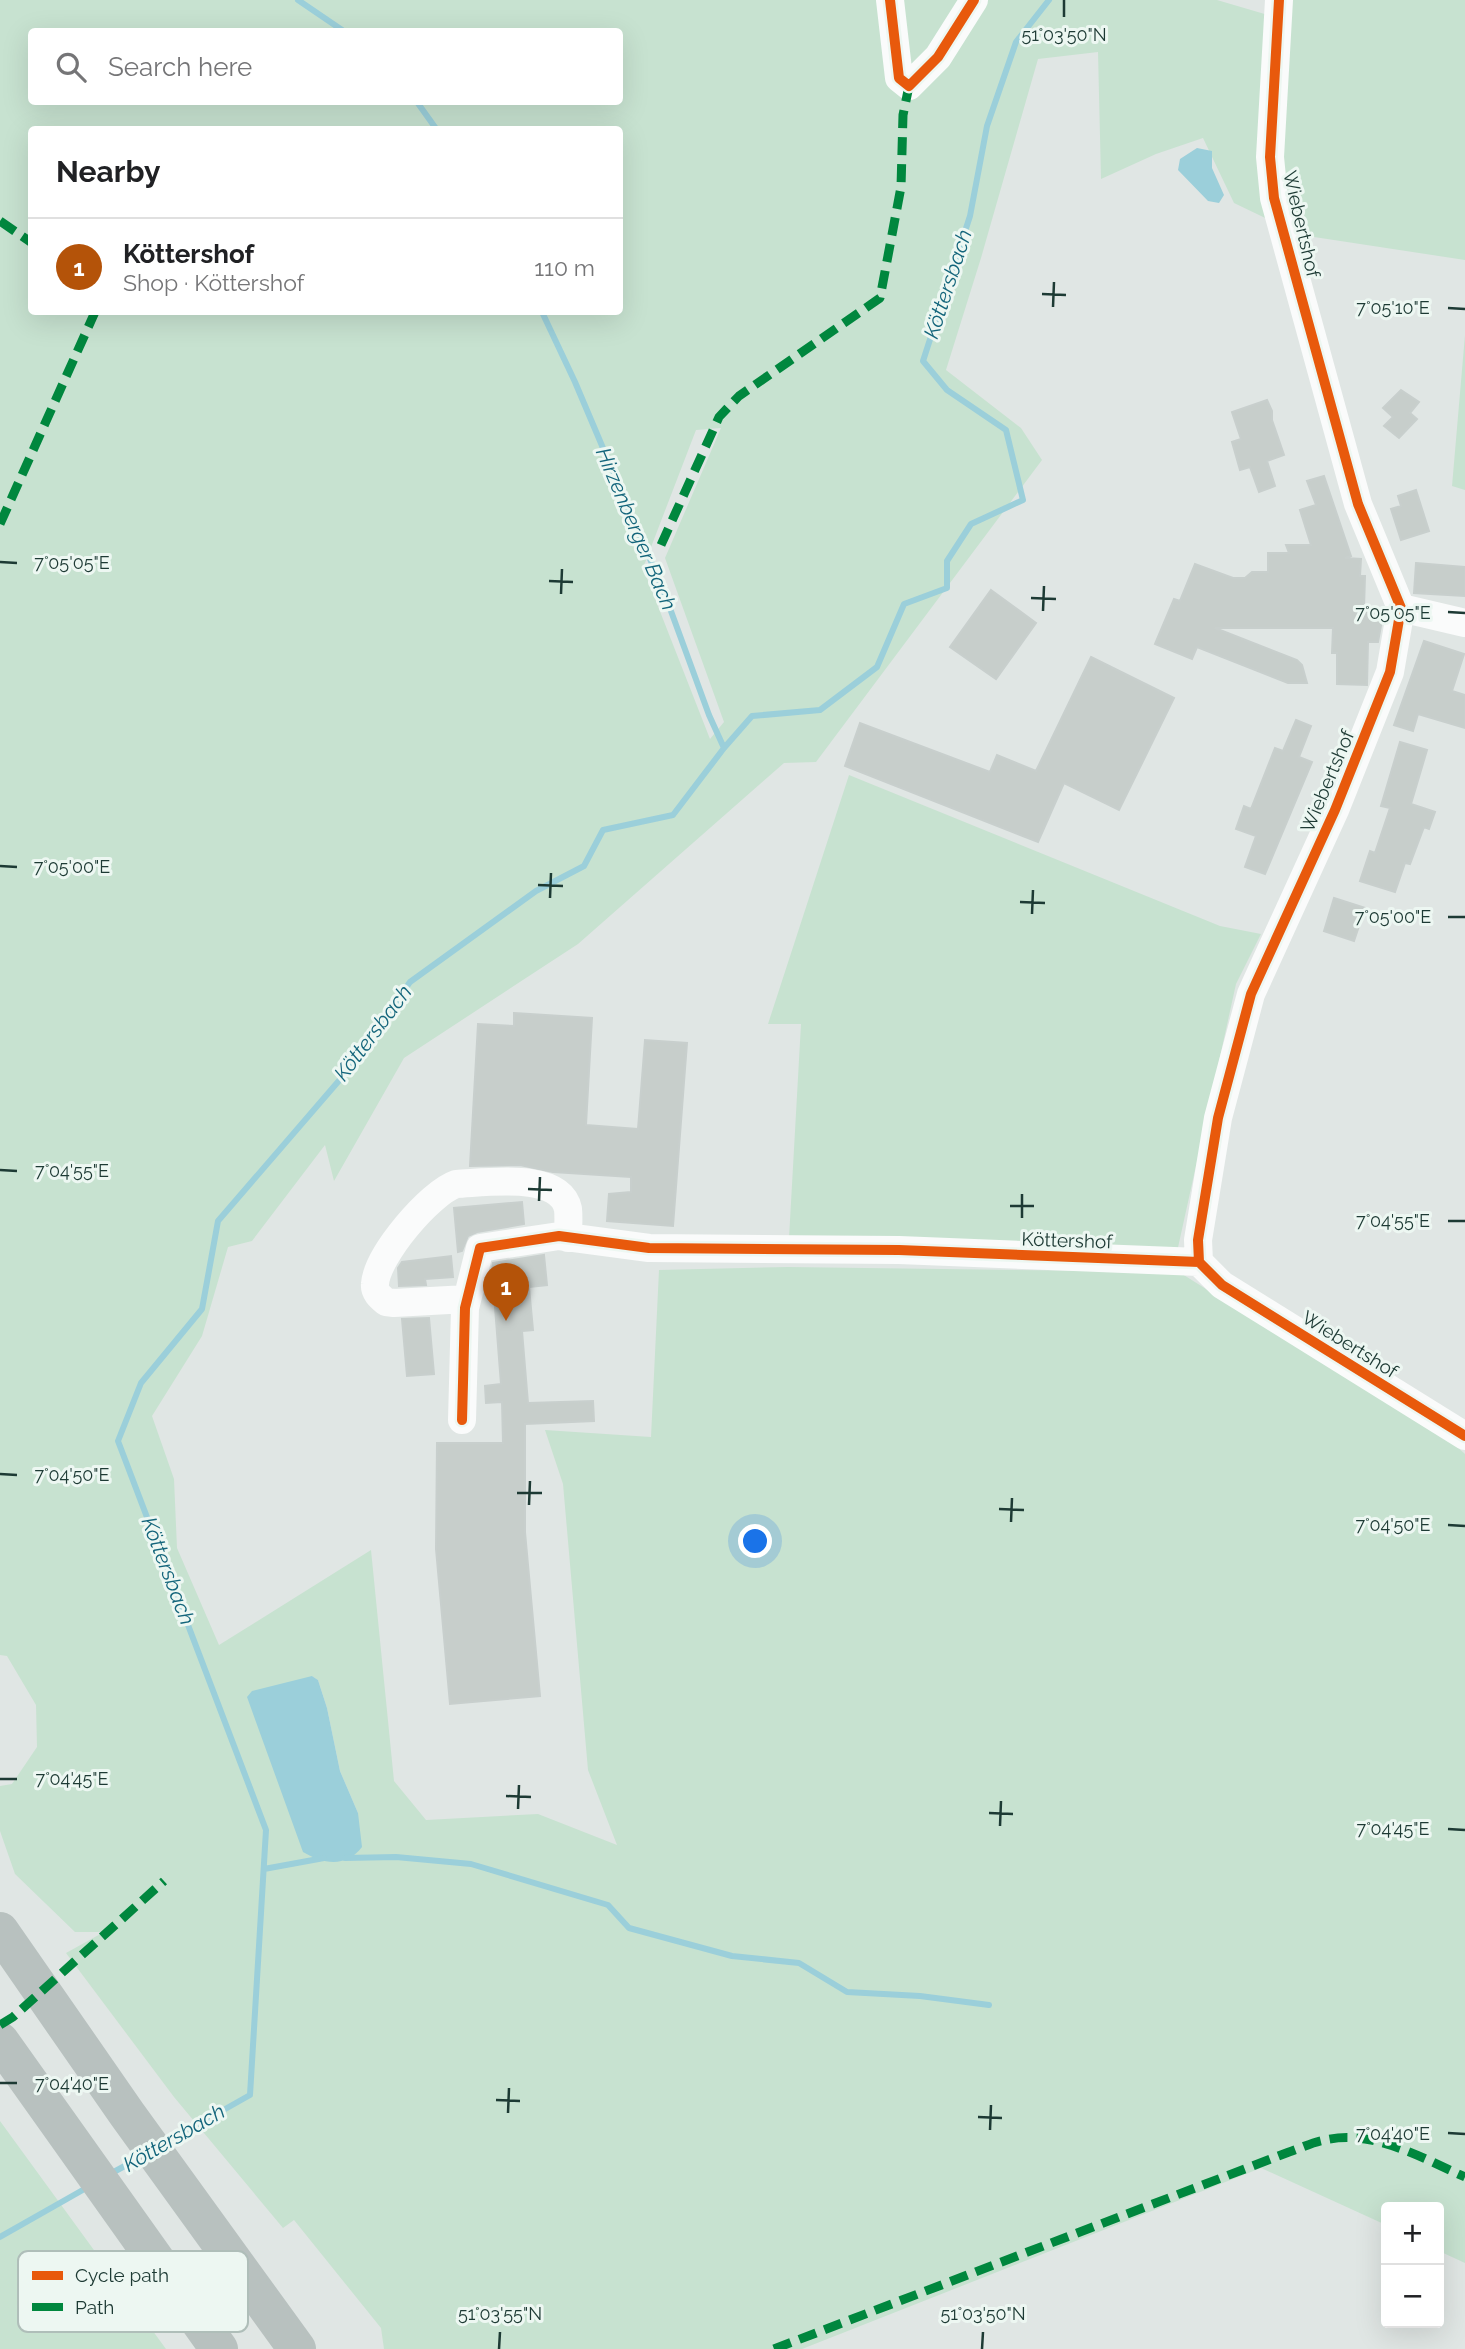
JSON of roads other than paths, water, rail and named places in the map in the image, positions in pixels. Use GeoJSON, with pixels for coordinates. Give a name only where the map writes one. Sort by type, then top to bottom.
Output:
{"type":"FeatureCollection","features":[{"type":"Feature","properties":{"kind":"highway"},"geometry":{"type":"LineString","coordinates":[[0,1931],[226,2251]]}},
{"type":"Feature","properties":{"kind":"highway"},"geometry":{"type":"LineString","coordinates":[[0,2041],[149,2251]]}},
{"type":"Feature","properties":{"kind":"highway"},"geometry":{"type":"LineString","coordinates":[[248,2281],[297,2349]]}},
{"type":"Feature","properties":{"kind":"highway"},"geometry":{"type":"LineString","coordinates":[[207,2332],[219,2349]]}},
{"type":"Feature","properties":{"kind":"street"},"geometry":{"type":"LineString","coordinates":[[890,0],[900,78],[909,86],[938,58],[974,0]]}},
{"type":"Feature","properties":{"kind":"street","name":"Wiebertshof"},"geometry":{"type":"LineString","coordinates":[[1279,0],[1270,157],[1274,198],[1358,504],[1401,608],[1390,673],[1335,810],[1251,994],[1218,1118],[1198,1240],[1199,1262],[1222,1285],[1465,1436]]}},
{"type":"Feature","properties":{"kind":"street"},"geometry":{"type":"LineString","coordinates":[[1401,608],[1465,622]]}},
{"type":"Feature","properties":{"kind":"street"},"geometry":{"type":"LineString","coordinates":[[467,1299],[386,1302],[376,1292],[375,1284],[380,1265],[407,1224],[447,1187],[456,1184],[517,1182],[546,1186],[557,1191],[568,1208],[568,1238]]}},
{"type":"Feature","properties":{"kind":"street","name":"Köttershof"},"geometry":{"type":"LineString","coordinates":[[461,1420],[465,1308],[480,1248],[559,1236],[649,1248],[899,1250],[1199,1262]]}},
{"type":"Feature","properties":{"kind":"water"},"geometry":{"type":"Polygon","coordinates":[[[1197,148],[1212,151],[1212,168],[1224,195],[1219,203],[1208,201],[1178,170],[1180,159],[1197,148]]]}},
{"type":"Feature","properties":{"kind":"water"},"geometry":{"type":"Polygon","coordinates":[[[312,1676],[318,1680],[327,1708],[340,1771],[358,1813],[362,1847],[356,1854],[342,1861],[326,1861],[303,1852],[247,1697],[252,1691],[312,1676]]]}},
{"type":"Feature","properties":{"kind":"waterway","name":"Hirzenberger Bach"},"geometry":{"type":"LineString","coordinates":[[298,0],[339,28]]}},
{"type":"Feature","properties":{"kind":"waterway","name":"Köttersbach"},"geometry":{"type":"LineString","coordinates":[[165,2143],[250,2095],[266,1830],[118,1441],[141,1383],[202,1309],[218,1221],[343,1076],[410,982],[536,891],[584,866],[603,830],[673,815],[752,716],[820,710],[877,667],[904,604],[947,588],[947,561],[971,524],[1023,500],[1006,430],[947,390],[923,361],[970,216],[987,126],[1016,42],[1049,0]]}},
{"type":"Feature","properties":{"kind":"waterway","name":"Hirzenberger Bach"},"geometry":{"type":"LineString","coordinates":[[419,105],[434,126]]}},
{"type":"Feature","properties":{"kind":"waterway","name":"Hirzenberger Bach"},"geometry":{"type":"LineString","coordinates":[[543,315],[575,382],[664,592],[709,715],[724,748]]}},
{"type":"Feature","properties":{"kind":"waterway"},"geometry":{"type":"LineString","coordinates":[[345,1858],[396,1857],[471,1864],[608,1905],[629,1928],[732,1956],[799,1963],[847,1992],[920,1996],[989,2005]]}},
{"type":"Feature","properties":{"kind":"waterway"},"geometry":{"type":"LineString","coordinates":[[264,1869],[324,1858]]}},
{"type":"Feature","properties":{"kind":"waterway","name":"Köttersbach"},"geometry":{"type":"LineString","coordinates":[[110,2174],[143,2156]]}},
{"type":"Feature","properties":{"kind":"waterway","name":"Köttersbach"},"geometry":{"type":"LineString","coordinates":[[0,2237],[88,2187]]}},
{"type":"Feature","properties":{"kind":"place","name":"Köttershof"},"geometry":{"type":"Point","coordinates":[506,1321]}}]}
